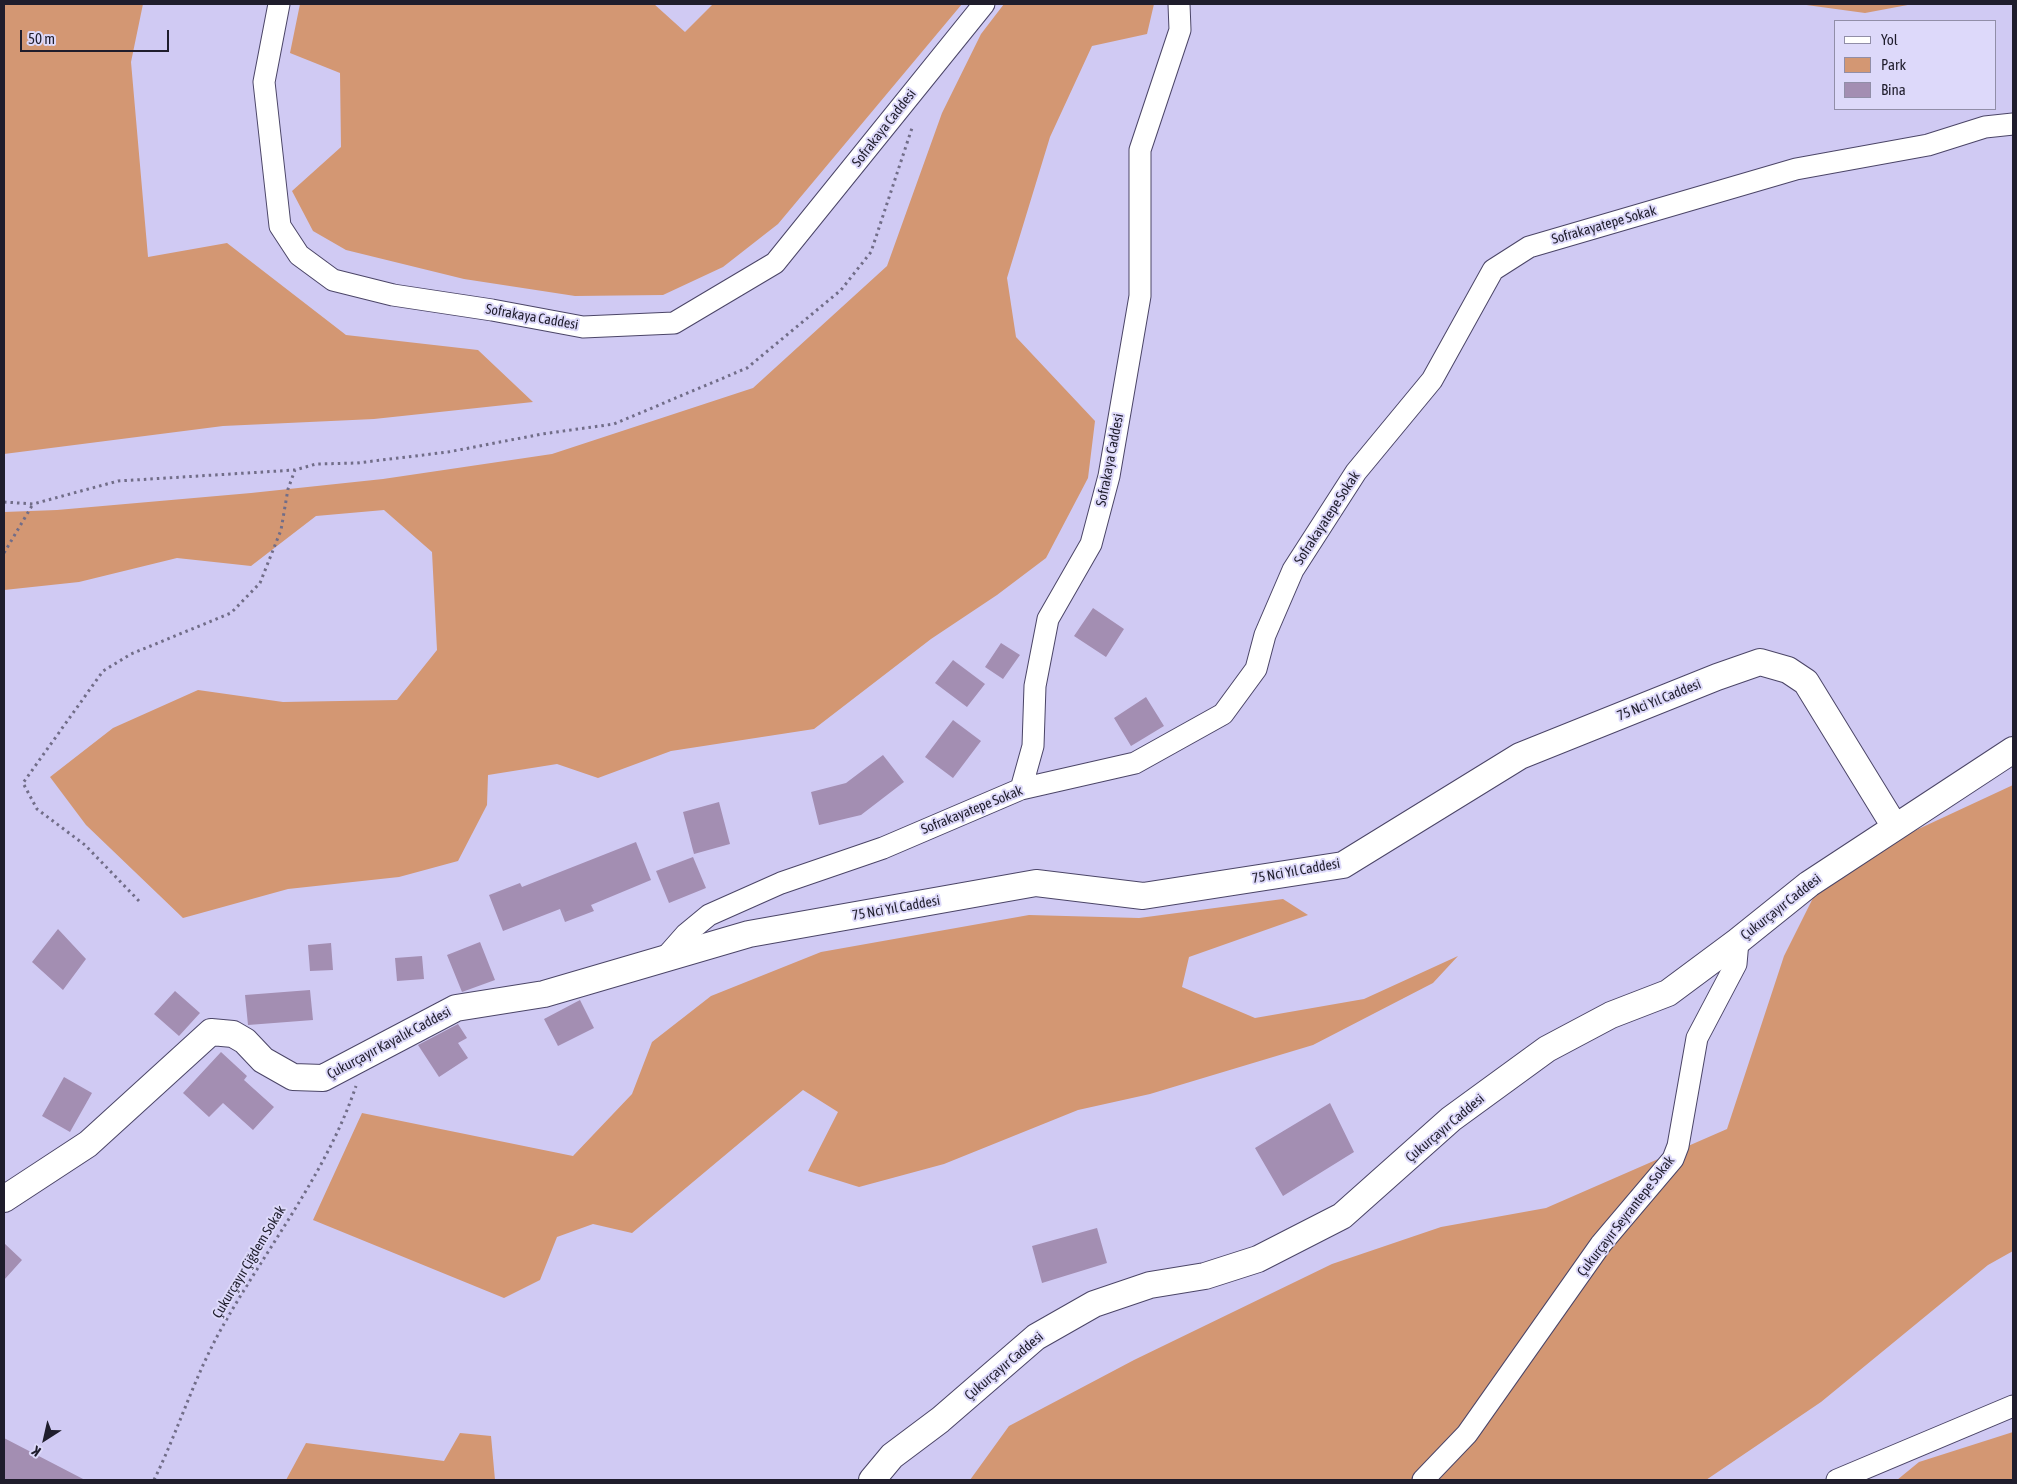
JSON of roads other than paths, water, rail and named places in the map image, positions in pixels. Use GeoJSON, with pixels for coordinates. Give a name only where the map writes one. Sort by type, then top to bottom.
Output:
{"type":"FeatureCollection","features":[{"type":"Feature","properties":{"kind":"street","name":"Sofrakaya Caddesi"},"geometry":{"type":"LineString","coordinates":[[279,4],[264,82],[280,226],[299,255],[334,280],[393,295],[492,310],[583,327],[674,323],[776,263],[984,4]]}},
{"type":"Feature","properties":{"kind":"street","name":"Sofrakaya Caddesi"},"geometry":{"type":"LineString","coordinates":[[1021,789],[1034,746],[1035,686],[1048,619],[1091,544],[1109,476],[1140,296],[1140,150],[1180,30],[1179,4]]}},
{"type":"Feature","properties":{"kind":"street","name":"Sofrakayatepe Sokak"},"geometry":{"type":"LineString","coordinates":[[664,959],[686,934],[709,915],[781,883],[883,848],[1021,789],[1135,762],[1223,714],[1256,669],[1265,636],[1293,570],[1356,472],[1432,380],[1493,270],[1529,247],[1796,169],[1928,145],[1985,127],[2013,124]]}},
{"type":"Feature","properties":{"kind":"street","name":"75 Nci Yıl Caddesi"},"geometry":{"type":"LineString","coordinates":[[664,959],[749,934],[1036,883],[1143,896],[1343,865],[1520,756],[1717,677],[1760,662],[1788,670],[1806,682],[1895,827]]}},
{"type":"Feature","properties":{"kind":"street","name":"Çukurçayır Caddesi"},"geometry":{"type":"LineString","coordinates":[[872,1480],[892,1456],[940,1420],[1036,1337],[1094,1304],[1150,1285],[1205,1276],[1258,1259],[1342,1216],[1451,1119],[1548,1049],[1611,1014],[1668,992],[1738,941],[1809,884],[2013,750]]}},
{"type":"Feature","properties":{"kind":"street","name":"Çukurçayır Seyrantepe Sokak"},"geometry":{"type":"LineString","coordinates":[[1423,1480],[1467,1434],[1601,1244],[1673,1158],[1678,1146],[1697,1038],[1736,964],[1738,941]]}},
{"type":"Feature","properties":{"kind":"street","name":"Çukurçayır Kayalık Caddesi"},"geometry":{"type":"LineString","coordinates":[[4,1199],[88,1144],[210,1032],[233,1034],[245,1041],[263,1060],[293,1078],[323,1078],[456,1008],[544,994],[664,959]]}},
{"type":"Feature","properties":{"kind":"street"},"geometry":{"type":"LineString","coordinates":[[1837,1480],[2013,1406]]}}]}
